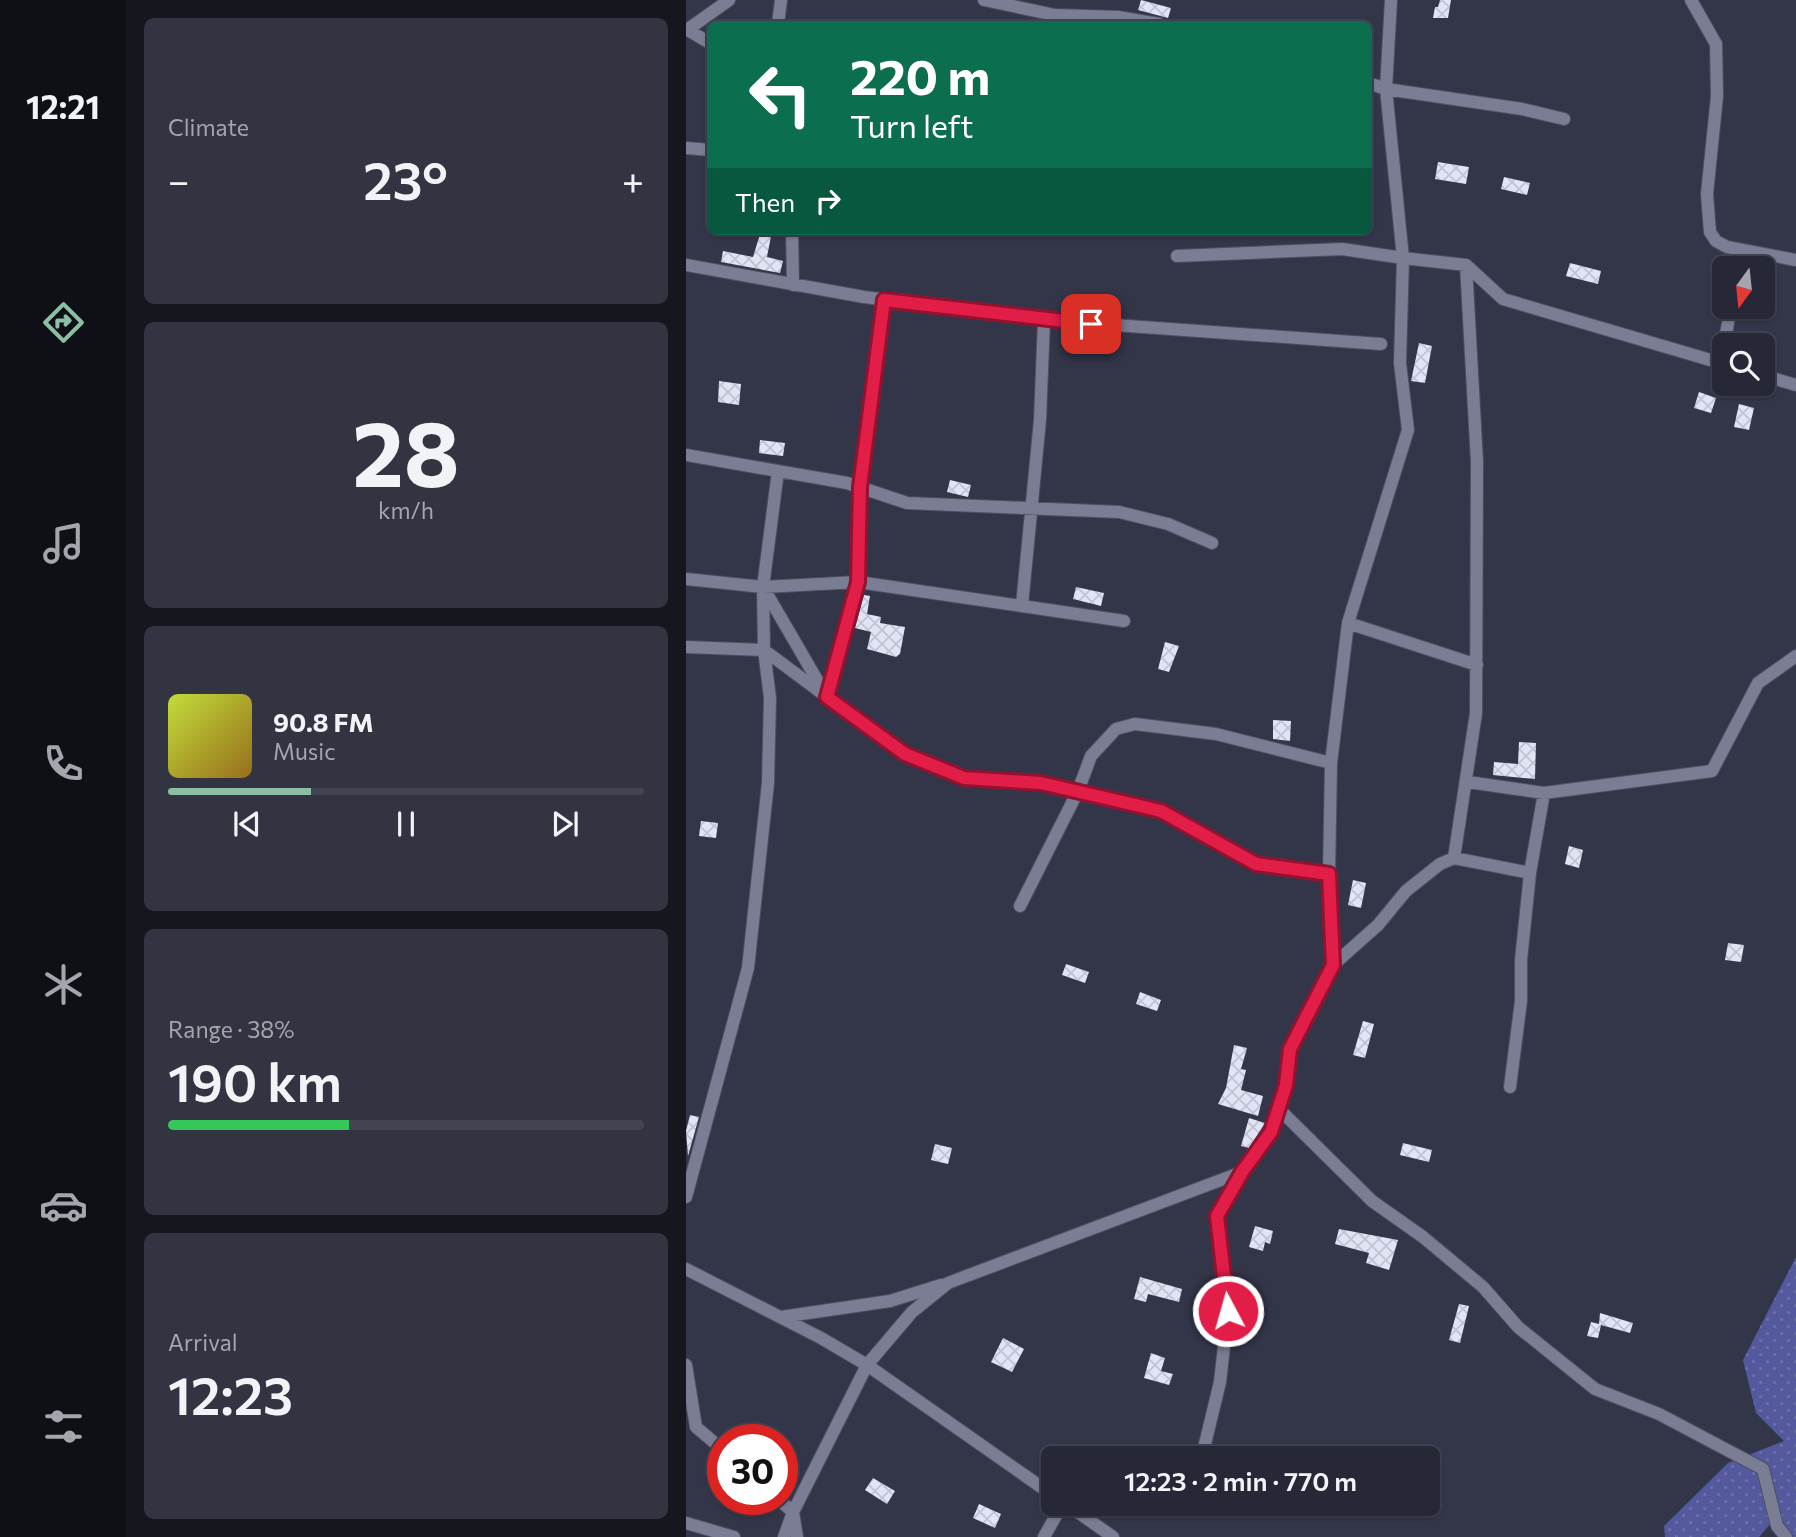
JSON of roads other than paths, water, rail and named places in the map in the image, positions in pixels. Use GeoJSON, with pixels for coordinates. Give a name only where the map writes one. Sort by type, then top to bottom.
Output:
{"type":"FeatureCollection","features":[{"type":"Feature","properties":{"kind":"street"},"geometry":{"type":"LineString","coordinates":[[707,41],[686,30],[729,0]]}},
{"type":"Feature","properties":{"kind":"street"},"geometry":{"type":"LineString","coordinates":[[778,21],[781,0]]}},
{"type":"Feature","properties":{"kind":"street"},"geometry":{"type":"LineString","coordinates":[[988,0],[1044,19],[1118,17],[1141,21]]}},
{"type":"Feature","properties":{"kind":"street"},"geometry":{"type":"LineString","coordinates":[[1333,965],[1329,874],[1331,763],[1348,623],[1408,430],[1399,363],[1403,258],[1386,89],[1391,0]]}},
{"type":"Feature","properties":{"kind":"street"},"geometry":{"type":"LineString","coordinates":[[1691,0],[1716,44],[1717,96],[1707,194],[1709,227],[1716,242],[1741,250],[1796,260]]}},
{"type":"Feature","properties":{"kind":"street"},"geometry":{"type":"LineString","coordinates":[[1372,84],[1386,89],[1522,109],[1564,119]]}},
{"type":"Feature","properties":{"kind":"street"},"geometry":{"type":"LineString","coordinates":[[686,148],[707,150]]}},
{"type":"Feature","properties":{"kind":"street"},"geometry":{"type":"LineString","coordinates":[[792,235],[793,285]]}},
{"type":"Feature","properties":{"kind":"street"},"geometry":{"type":"LineString","coordinates":[[1177,256],[1342,250],[1466,265],[1503,299],[1712,361]]}},
{"type":"Feature","properties":{"kind":"street"},"geometry":{"type":"LineString","coordinates":[[1740,256],[1741,250]]}},
{"type":"Feature","properties":{"kind":"street"},"geometry":{"type":"LineString","coordinates":[[686,265],[884,300],[1044,320],[1381,344]]}},
{"type":"Feature","properties":{"kind":"street"},"geometry":{"type":"LineString","coordinates":[[1454,859],[1468,782],[1476,713],[1477,665],[1477,462],[1466,265]]}},
{"type":"Feature","properties":{"kind":"street"},"geometry":{"type":"LineString","coordinates":[[827,697],[858,582],[860,487],[884,300]]}},
{"type":"Feature","properties":{"kind":"street"},"geometry":{"type":"LineString","coordinates":[[1022,605],[1040,420],[1044,320]]}},
{"type":"Feature","properties":{"kind":"street"},"geometry":{"type":"LineString","coordinates":[[1775,379],[1796,385]]}},
{"type":"Feature","properties":{"kind":"street"},"geometry":{"type":"LineString","coordinates":[[687,459],[778,471],[860,487],[907,503],[1119,512],[1168,524],[1212,543]]}},
{"type":"Feature","properties":{"kind":"street"},"geometry":{"type":"LineString","coordinates":[[686,1197],[748,968],[768,783],[770,698],[764,650],[763,587],[778,471]]}},
{"type":"Feature","properties":{"kind":"street"},"geometry":{"type":"LineString","coordinates":[[686,579],[763,587],[858,582],[1124,621]]}},
{"type":"Feature","properties":{"kind":"street"},"geometry":{"type":"LineString","coordinates":[[763,587],[827,697]]}},
{"type":"Feature","properties":{"kind":"street"},"geometry":{"type":"LineString","coordinates":[[1348,623],[1477,665]]}},
{"type":"Feature","properties":{"kind":"street"},"geometry":{"type":"LineString","coordinates":[[686,648],[764,650],[905,754],[964,778],[1041,783],[1161,811],[1256,864],[1329,874]]}},
{"type":"Feature","properties":{"kind":"street"},"geometry":{"type":"LineString","coordinates":[[1468,782],[1544,793],[1712,771],[1758,683],[1796,656]]}},
{"type":"Feature","properties":{"kind":"street"},"geometry":{"type":"LineString","coordinates":[[1020,906],[1078,791],[1091,756],[1115,729],[1135,724],[1216,734],[1331,763]]}},
{"type":"Feature","properties":{"kind":"street"},"geometry":{"type":"LineString","coordinates":[[1510,1087],[1521,1001],[1521,960],[1530,873],[1544,793]]}},
{"type":"Feature","properties":{"kind":"street"},"geometry":{"type":"LineString","coordinates":[[1205,1444],[1220,1382],[1228,1311],[1217,1216],[1242,1172],[1271,1132],[1286,1085],[1290,1049],[1333,965],[1378,925],[1406,891],[1440,864],[1454,859],[1530,873]]}},
{"type":"Feature","properties":{"kind":"street"},"geometry":{"type":"LineString","coordinates":[[1279,1109],[1372,1201],[1423,1237],[1483,1287],[1518,1327],[1595,1389],[1659,1414],[1763,1469],[1777,1526],[1786,1537]]}},
{"type":"Feature","properties":{"kind":"street"},"geometry":{"type":"LineString","coordinates":[[781,1317],[890,1301],[948,1283],[1242,1172]]}},
{"type":"Feature","properties":{"kind":"street"},"geometry":{"type":"LineString","coordinates":[[686,1269],[781,1317],[867,1365],[1041,1487]]}},
{"type":"Feature","properties":{"kind":"street"},"geometry":{"type":"LineString","coordinates":[[798,1502],[867,1365],[912,1312],[948,1283]]}},
{"type":"Feature","properties":{"kind":"street"},"geometry":{"type":"LineString","coordinates":[[686,1365],[691,1426],[707,1438]]}},
{"type":"Feature","properties":{"kind":"street"},"geometry":{"type":"LineString","coordinates":[[784,1537],[792,1515]]}},
{"type":"Feature","properties":{"kind":"street"},"geometry":{"type":"LineString","coordinates":[[793,1515],[797,1537]]}},
{"type":"Feature","properties":{"kind":"street"},"geometry":{"type":"LineString","coordinates":[[1044,1537],[1056,1516]]}},
{"type":"Feature","properties":{"kind":"street"},"geometry":{"type":"LineString","coordinates":[[1082,1516],[1112,1537]]}},
{"type":"Feature","properties":{"kind":"street"},"geometry":{"type":"LineString","coordinates":[[686,1523],[734,1537]]}}]}
